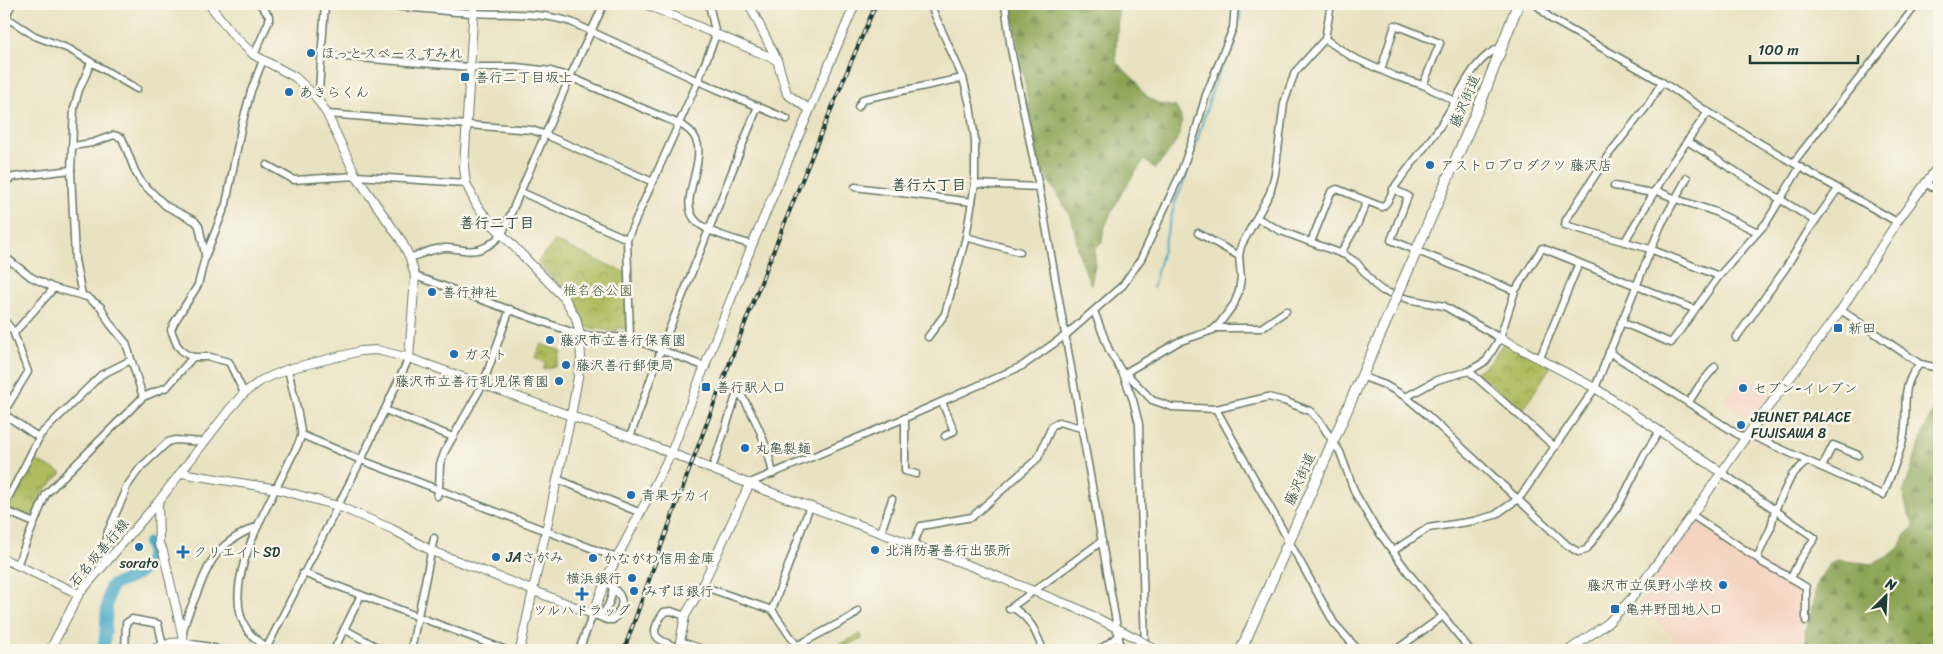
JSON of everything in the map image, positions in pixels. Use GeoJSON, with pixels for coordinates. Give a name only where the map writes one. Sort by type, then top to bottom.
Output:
{"type":"FeatureCollection","features":[{"type":"Feature","properties":{"kind":"highway","name":"藤沢街道"},"geometry":{"type":"LineString","coordinates":[[1243,649],[1288,540],[1387,319],[1482,99],[1518,4]]}},
{"type":"Feature","properties":{"kind":"street"},"geometry":{"type":"LineString","coordinates":[[12,4],[4,16],[34,36],[69,49],[138,89]]}},
{"type":"Feature","properties":{"kind":"street"},"geometry":{"type":"LineString","coordinates":[[209,4],[234,36],[254,55],[295,77],[316,97],[327,114],[356,176],[402,240],[415,276],[410,358],[361,460],[303,573],[269,649],[248,632],[242,620],[238,592],[258,526],[302,435],[288,369]]}},
{"type":"Feature","properties":{"kind":"street"},"geometry":{"type":"LineString","coordinates":[[254,55],[270,21],[269,16],[260,4]]}},
{"type":"Feature","properties":{"kind":"street"},"geometry":{"type":"LineString","coordinates":[[316,97],[319,90],[325,4]]}},
{"type":"Feature","properties":{"kind":"street"},"geometry":{"type":"LineString","coordinates":[[369,4],[473,13],[540,14],[570,22],[698,81],[787,119]]}},
{"type":"Feature","properties":{"kind":"street"},"geometry":{"type":"LineString","coordinates":[[474,4],[464,167],[466,183],[477,206],[565,300],[576,318],[580,335],[581,360],[571,416],[520,650]]}},
{"type":"Feature","properties":{"kind":"street"},"geometry":{"type":"LineString","coordinates":[[410,258],[438,249],[481,250],[492,244],[502,234],[604,4]]}},
{"type":"Feature","properties":{"kind":"street"},"geometry":{"type":"LineString","coordinates":[[645,4],[777,60]]}},
{"type":"Feature","properties":{"kind":"street"},"geometry":{"type":"LineString","coordinates":[[630,338],[628,239],[698,81],[716,35],[709,4]]}},
{"type":"Feature","properties":{"kind":"street"},"geometry":{"type":"LineString","coordinates":[[749,4],[777,60],[788,94],[809,109]]}},
{"type":"Feature","properties":{"kind":"street"},"geometry":{"type":"LineString","coordinates":[[580,650],[595,615],[605,580],[672,453],[752,244],[854,4]]}},
{"type":"Feature","properties":{"kind":"street"},"geometry":{"type":"LineString","coordinates":[[928,337],[945,314],[966,237],[975,184],[975,140],[970,105],[963,78],[930,4]]}},
{"type":"Feature","properties":{"kind":"street"},"geometry":{"type":"LineString","coordinates":[[1005,4],[1011,49],[1039,187],[1121,650]]}},
{"type":"Feature","properties":{"kind":"street"},"geometry":{"type":"LineString","coordinates":[[678,646],[685,616],[702,586],[750,484],[1022,366],[1066,335],[1123,285],[1132,274],[1149,244],[1188,156],[1210,82],[1233,28],[1235,4]]}},
{"type":"Feature","properties":{"kind":"street"},"geometry":{"type":"LineString","coordinates":[[1125,373],[1178,342],[1215,328],[1234,304],[1239,291],[1239,256],[1246,233],[1257,218],[1270,193],[1275,174],[1284,103],[1296,72],[1325,38],[1331,4]]}},
{"type":"Feature","properties":{"kind":"street"},"geometry":{"type":"LineString","coordinates":[[1536,4],[1551,19],[1662,82],[1793,163],[1897,222]]}},
{"type":"Feature","properties":{"kind":"street"},"geometry":{"type":"LineString","coordinates":[[1793,163],[1917,4]]}},
{"type":"Feature","properties":{"kind":"street"},"geometry":{"type":"LineString","coordinates":[[1381,70],[1395,25],[1440,44],[1423,85]]}},
{"type":"Feature","properties":{"kind":"street"},"geometry":{"type":"LineString","coordinates":[[1325,38],[1352,57],[1423,85],[1455,101]]}},
{"type":"Feature","properties":{"kind":"street"},"geometry":{"type":"LineString","coordinates":[[1311,242],[1331,192],[1337,189],[1382,207],[1387,204],[1393,189],[1444,120],[1480,63],[1492,50],[1502,47]]}},
{"type":"Feature","properties":{"kind":"street"},"geometry":{"type":"LineString","coordinates":[[322,55],[470,67],[534,68],[550,71],[570,77],[679,124],[689,130],[699,152],[689,201],[693,217],[708,229],[752,244]]}},
{"type":"Feature","properties":{"kind":"street"},"geometry":{"type":"LineString","coordinates":[[244,393],[229,362],[210,357],[192,357],[184,353],[177,345],[171,330],[174,322],[198,285],[205,257],[226,204],[242,124],[262,60]]}},
{"type":"Feature","properties":{"kind":"street"},"geometry":{"type":"LineString","coordinates":[[82,295],[75,260],[71,170],[76,100],[85,73],[92,63]]}},
{"type":"Feature","properties":{"kind":"street"},"geometry":{"type":"LineString","coordinates":[[858,108],[862,99],[963,78]]}},
{"type":"Feature","properties":{"kind":"street"},"geometry":{"type":"LineString","coordinates":[[1662,82],[1642,112],[1609,154],[1565,224],[1650,249],[1719,276]]}},
{"type":"Feature","properties":{"kind":"street"},"geometry":{"type":"LineString","coordinates":[[630,437],[708,229],[758,106]]}},
{"type":"Feature","properties":{"kind":"street"},"geometry":{"type":"LineString","coordinates":[[1625,241],[1654,191],[1708,112]]}},
{"type":"Feature","properties":{"kind":"street"},"geometry":{"type":"LineString","coordinates":[[327,114],[532,130],[546,134],[653,182]]}},
{"type":"Feature","properties":{"kind":"street"},"geometry":{"type":"LineString","coordinates":[[73,146],[114,135],[122,138],[138,177],[146,187],[166,206],[190,218],[199,226],[205,257]]}},
{"type":"Feature","properties":{"kind":"street"},"geometry":{"type":"LineString","coordinates":[[1687,141],[1815,221]]}},
{"type":"Feature","properties":{"kind":"street"},"geometry":{"type":"LineString","coordinates":[[267,165],[294,180],[356,176],[466,183]]}},
{"type":"Feature","properties":{"kind":"street"},"geometry":{"type":"LineString","coordinates":[[1569,650],[1588,638],[1618,613],[1692,515],[1746,436],[1841,310],[1897,222],[1939,165]]}},
{"type":"Feature","properties":{"kind":"street"},"geometry":{"type":"LineString","coordinates":[[1622,322],[1671,342],[1719,276],[1758,232],[1781,201],[1800,167]]}},
{"type":"Feature","properties":{"kind":"street"},"geometry":{"type":"LineString","coordinates":[[4,203],[6,181],[13,177],[71,170]]}},
{"type":"Feature","properties":{"kind":"street"},"geometry":{"type":"LineString","coordinates":[[1393,551],[1428,528],[1487,518],[1495,515],[1518,499],[1595,388],[1637,286],[1650,249],[1687,178]]}},
{"type":"Feature","properties":{"kind":"street"},"geometry":{"type":"LineString","coordinates":[[1925,183],[1939,191]]}},
{"type":"Feature","properties":{"kind":"street"},"geometry":{"type":"LineString","coordinates":[[975,184],[1039,187]]}},
{"type":"Feature","properties":{"kind":"street"},"geometry":{"type":"LineString","coordinates":[[1614,186],[1654,191],[1713,211],[1758,232]]}},
{"type":"Feature","properties":{"kind":"street"},"geometry":{"type":"LineString","coordinates":[[855,187],[972,202]]}},
{"type":"Feature","properties":{"kind":"street"},"geometry":{"type":"LineString","coordinates":[[1393,189],[1408,196],[1391,240],[1515,290]]}},
{"type":"Feature","properties":{"kind":"street"},"geometry":{"type":"LineString","coordinates":[[1736,338],[1838,189]]}},
{"type":"Feature","properties":{"kind":"street"},"geometry":{"type":"LineString","coordinates":[[521,192],[628,239]]}},
{"type":"Feature","properties":{"kind":"street"},"geometry":{"type":"LineString","coordinates":[[1341,253],[1358,225],[1367,201]]}},
{"type":"Feature","properties":{"kind":"street"},"geometry":{"type":"LineString","coordinates":[[1257,218],[1281,231],[1341,253],[1357,263],[1375,285],[1384,291],[1408,299],[1444,306],[1595,388],[1721,472],[1815,538],[1799,561],[1791,578]]}},
{"type":"Feature","properties":{"kind":"street"},"geometry":{"type":"LineString","coordinates":[[1198,233],[1239,256]]}},
{"type":"Feature","properties":{"kind":"street"},"geometry":{"type":"LineString","coordinates":[[966,237],[1020,252]]}},
{"type":"Feature","properties":{"kind":"street"},"geometry":{"type":"LineString","coordinates":[[1406,397],[1437,380],[1469,371],[1486,361],[1500,338],[1515,290],[1542,248],[1694,309]]}},
{"type":"Feature","properties":{"kind":"street"},"geometry":{"type":"LineString","coordinates":[[4,256],[31,277],[54,288],[82,295],[95,301],[101,307],[110,324],[124,338],[143,398]]}},
{"type":"Feature","properties":{"kind":"street"},"geometry":{"type":"LineString","coordinates":[[1540,358],[1579,262]]}},
{"type":"Feature","properties":{"kind":"street"},"geometry":{"type":"LineString","coordinates":[[415,276],[580,335],[630,338],[706,367]]}},
{"type":"Feature","properties":{"kind":"street"},"geometry":{"type":"LineString","coordinates":[[14,333],[54,288]]}},
{"type":"Feature","properties":{"kind":"street"},"geometry":{"type":"LineString","coordinates":[[437,496],[440,464],[483,384],[510,309]]}},
{"type":"Feature","properties":{"kind":"street"},"geometry":{"type":"LineString","coordinates":[[1215,328],[1260,328],[1286,310]]}},
{"type":"Feature","properties":{"kind":"street"},"geometry":{"type":"LineString","coordinates":[[1841,310],[1920,364],[1939,368]]}},
{"type":"Feature","properties":{"kind":"street"},"geometry":{"type":"LineString","coordinates":[[1094,311],[1109,350],[1125,373],[1147,395],[1160,403],[1172,407],[1216,409],[1235,406],[1260,398],[1275,398],[1310,411],[1340,452],[1360,503],[1373,524],[1470,650]]}},
{"type":"Feature","properties":{"kind":"street"},"geometry":{"type":"LineString","coordinates":[[4,320],[9,324],[14,333],[28,372],[4,413],[38,437]]}},
{"type":"Feature","properties":{"kind":"street","name":"石名坂善行線"},"geometry":{"type":"LineString","coordinates":[[50,650],[79,594],[158,502],[244,393],[262,380],[288,369],[362,351],[378,350],[410,358],[630,437],[1034,591],[1082,610],[1118,628],[1155,650]]}},
{"type":"Feature","properties":{"kind":"street"},"geometry":{"type":"LineString","coordinates":[[1610,352],[1746,436],[1884,495],[1903,439],[1906,385],[1911,374],[1920,364]]}},
{"type":"Feature","properties":{"kind":"street"},"geometry":{"type":"LineString","coordinates":[[17,565],[46,494],[143,398],[167,387],[192,357]]}},
{"type":"Feature","properties":{"kind":"street"},"geometry":{"type":"LineString","coordinates":[[4,506],[38,437],[101,375],[131,360]]}},
{"type":"Feature","properties":{"kind":"street"},"geometry":{"type":"LineString","coordinates":[[1689,402],[1699,386],[1715,367]]}},
{"type":"Feature","properties":{"kind":"street"},"geometry":{"type":"LineString","coordinates":[[1469,371],[1555,447]]}},
{"type":"Feature","properties":{"kind":"street"},"geometry":{"type":"LineString","coordinates":[[1125,373],[1140,432],[1140,515],[1145,650]]}},
{"type":"Feature","properties":{"kind":"street"},"geometry":{"type":"LineString","coordinates":[[1361,376],[1385,385],[1406,397],[1567,545],[1573,550],[1583,552],[1620,502],[1644,455],[1659,432]]}},
{"type":"Feature","properties":{"kind":"street"},"geometry":{"type":"LineString","coordinates":[[712,469],[738,390],[753,413],[769,455],[773,474]]}},
{"type":"Feature","properties":{"kind":"street"},"geometry":{"type":"LineString","coordinates":[[942,402],[954,431],[945,436]]}},
{"type":"Feature","properties":{"kind":"street"},"geometry":{"type":"LineString","coordinates":[[1216,409],[1334,623],[1358,650]]}},
{"type":"Feature","properties":{"kind":"street"},"geometry":{"type":"LineString","coordinates":[[385,410],[453,437]]}},
{"type":"Feature","properties":{"kind":"street"},"geometry":{"type":"LineString","coordinates":[[905,418],[905,471],[916,474]]}},
{"type":"Feature","properties":{"kind":"street"},"geometry":{"type":"LineString","coordinates":[[913,545],[921,526],[972,517],[1038,458],[1052,426],[1059,422],[1081,428]]}},
{"type":"Feature","properties":{"kind":"street"},"geometry":{"type":"LineString","coordinates":[[302,435],[361,460],[616,558]]}},
{"type":"Feature","properties":{"kind":"street"},"geometry":{"type":"LineString","coordinates":[[104,566],[108,531],[125,494],[125,489],[140,468],[168,442],[175,440],[205,442]]}},
{"type":"Feature","properties":{"kind":"street"},"geometry":{"type":"LineString","coordinates":[[1822,467],[1833,445],[1858,455]]}},
{"type":"Feature","properties":{"kind":"street"},"geometry":{"type":"LineString","coordinates":[[1757,558],[1771,527],[1775,510],[1792,475],[1807,461]]}},
{"type":"Feature","properties":{"kind":"street"},"geometry":{"type":"LineString","coordinates":[[181,473],[277,489],[338,506],[392,529],[432,551],[607,620],[613,620],[622,596],[605,580]]}},
{"type":"Feature","properties":{"kind":"street"},"geometry":{"type":"LineString","coordinates":[[557,479],[641,513]]}},
{"type":"Feature","properties":{"kind":"street"},"geometry":{"type":"LineString","coordinates":[[881,532],[892,499]]}},
{"type":"Feature","properties":{"kind":"street"},"geometry":{"type":"LineString","coordinates":[[158,502],[159,544],[163,551],[184,640],[195,650]]}},
{"type":"Feature","properties":{"kind":"street"},"geometry":{"type":"LineString","coordinates":[[772,610],[810,506]]}},
{"type":"Feature","properties":{"kind":"street"},"geometry":{"type":"LineString","coordinates":[[4,510],[34,523]]}},
{"type":"Feature","properties":{"kind":"street"},"geometry":{"type":"LineString","coordinates":[[1692,515],[1763,563],[1806,587],[1806,621]]}},
{"type":"Feature","properties":{"kind":"street"},"geometry":{"type":"LineString","coordinates":[[184,640],[185,622],[203,576],[216,552],[240,533],[258,526]]}},
{"type":"Feature","properties":{"kind":"street"},"geometry":{"type":"LineString","coordinates":[[411,650],[434,538]]}},
{"type":"Feature","properties":{"kind":"street"},"geometry":{"type":"LineString","coordinates":[[1043,650],[1034,627],[1024,614],[1011,608],[1102,541]]}},
{"type":"Feature","properties":{"kind":"street"},"geometry":{"type":"LineString","coordinates":[[4,559],[79,594]]}},
{"type":"Feature","properties":{"kind":"street"},"geometry":{"type":"LineString","coordinates":[[303,573],[506,650]]}},
{"type":"Feature","properties":{"kind":"street"},"geometry":{"type":"LineString","coordinates":[[702,586],[772,610],[797,646]]}},
{"type":"Feature","properties":{"kind":"street"},"geometry":{"type":"LineString","coordinates":[[595,615],[605,611],[613,587]]}},
{"type":"Feature","properties":{"kind":"street"},"geometry":{"type":"LineString","coordinates":[[334,650],[361,594]]}},
{"type":"Feature","properties":{"kind":"street"},"geometry":{"type":"LineString","coordinates":[[685,616],[671,611],[664,612],[655,631],[656,635],[660,641],[703,650]]}},
{"type":"Feature","properties":{"kind":"street"},"geometry":{"type":"LineString","coordinates":[[789,650],[858,611]]}},
{"type":"Feature","properties":{"kind":"street"},"geometry":{"type":"LineString","coordinates":[[1396,650],[1443,616]]}},
{"type":"Feature","properties":{"kind":"street"},"geometry":{"type":"LineString","coordinates":[[125,650],[126,623],[132,620],[158,624],[164,645]]}},
{"type":"Feature","properties":{"kind":"street"},"geometry":{"type":"LineString","coordinates":[[344,628],[382,650]]}},
{"type":"Feature","properties":{"kind":"street"},"geometry":{"type":"LineString","coordinates":[[1099,650],[1119,636]]}},
{"type":"Feature","properties":{"kind":"street"},"geometry":{"type":"LineString","coordinates":[[149,650],[184,640],[197,645],[207,645],[219,650]]}},
{"type":"Feature","properties":{"kind":"shaded area"},"geometry":{"type":"Polygon","coordinates":[[[4,74],[8,77],[4,120],[4,74]]]}},
{"type":"Feature","properties":{"kind":"shaded area"},"geometry":{"type":"Polygon","coordinates":[[[1743,375],[1774,391],[1752,422],[1723,400],[1728,393],[1731,393],[1743,375]]]}},
{"type":"Feature","properties":{"kind":"shaded area","name":"藤沢市立俣野小学校"},"geometry":{"type":"Polygon","coordinates":[[[1695,519],[1803,588],[1801,607],[1804,637],[1800,650],[1686,650],[1639,603],[1658,572],[1678,548],[1676,546],[1695,519]]]}},
{"type":"Feature","properties":{"kind":"green space"},"geometry":{"type":"Polygon","coordinates":[[[1011,4],[1118,4],[1116,62],[1137,82],[1140,89],[1150,99],[1160,104],[1176,107],[1181,118],[1180,131],[1169,152],[1155,168],[1144,160],[1112,211],[1102,242],[1095,248],[1095,266],[1091,285],[1080,258],[1072,219],[1039,165],[1011,4]]]}},
{"type":"Feature","properties":{"kind":"green space","name":"椎名谷公園"},"geometry":{"type":"Polygon","coordinates":[[[555,241],[626,273],[627,329],[617,328],[616,332],[585,327],[577,308],[571,300],[537,263],[555,241]]]}},
{"type":"Feature","properties":{"kind":"green space"},"geometry":{"type":"Polygon","coordinates":[[[1505,341],[1551,366],[1522,411],[1476,372],[1490,362],[1505,341]]]}},
{"type":"Feature","properties":{"kind":"green space"},"geometry":{"type":"Polygon","coordinates":[[[541,344],[561,351],[555,367],[543,369],[546,363],[536,358],[541,344]]]}},
{"type":"Feature","properties":{"kind":"green space"},"geometry":{"type":"Polygon","coordinates":[[[1939,398],[1939,650],[1806,650],[1805,630],[1811,613],[1817,582],[1828,566],[1836,560],[1872,564],[1889,556],[1901,546],[1906,534],[1915,526],[1908,512],[1903,494],[1924,430],[1939,398]]]}},
{"type":"Feature","properties":{"kind":"green space"},"geometry":{"type":"Polygon","coordinates":[[[32,459],[62,473],[43,492],[32,518],[7,508],[32,459]]]}},
{"type":"Feature","properties":{"kind":"green space"},"geometry":{"type":"Polygon","coordinates":[[[861,634],[862,638],[844,646],[857,650],[827,650],[861,634]]]}},
{"type":"Feature","properties":{"kind":"waterway"},"geometry":{"type":"LineString","coordinates":[[1153,288],[1175,203],[1187,174],[1212,91],[1240,20],[1242,4]]}},
{"type":"Feature","properties":{"kind":"waterway"},"geometry":{"type":"LineString","coordinates":[[103,650],[111,586],[131,578],[146,568],[152,552],[149,543]]}},
{"type":"Feature","properties":{"kind":"railway"},"geometry":{"type":"LineString","coordinates":[[624,650],[744,325],[876,4]]}},
{"type":"Feature","properties":{"kind":"place","name":"ほっとスペース すみれ"},"geometry":{"type":"Point","coordinates":[311,53]}},
{"type":"Feature","properties":{"kind":"place","name":"善行二丁目坂上"},"geometry":{"type":"Point","coordinates":[465,77]}},
{"type":"Feature","properties":{"kind":"place","name":"あきらくん"},"geometry":{"type":"Point","coordinates":[289,92]}},
{"type":"Feature","properties":{"kind":"place","name":"アストロプロダクツ 藤沢店"},"geometry":{"type":"Point","coordinates":[1430,165]}},
{"type":"Feature","properties":{"kind":"place","name":"善行神社"},"geometry":{"type":"Point","coordinates":[432,292]}},
{"type":"Feature","properties":{"kind":"place","name":"新田"},"geometry":{"type":"Point","coordinates":[1838,328]}},
{"type":"Feature","properties":{"kind":"place","name":"藤沢市立善行保育園"},"geometry":{"type":"Point","coordinates":[550,340]}},
{"type":"Feature","properties":{"kind":"place","name":"ガスト"},"geometry":{"type":"Point","coordinates":[454,354]}},
{"type":"Feature","properties":{"kind":"place","name":"藤沢善行郵便局"},"geometry":{"type":"Point","coordinates":[566,365]}},
{"type":"Feature","properties":{"kind":"place","name":"藤沢市立善行乳児保育園"},"geometry":{"type":"Point","coordinates":[559,381]}},
{"type":"Feature","properties":{"kind":"place","name":"善行駅入口"},"geometry":{"type":"Point","coordinates":[706,387]}},
{"type":"Feature","properties":{"kind":"place","name":"セブン-イレブン"},"geometry":{"type":"Point","coordinates":[1743,388]}},
{"type":"Feature","properties":{"kind":"place","name":"JEUNET PALACE FUJISAWA 8"},"geometry":{"type":"Point","coordinates":[1741,425]}},
{"type":"Feature","properties":{"kind":"place","name":"丸亀製麺"},"geometry":{"type":"Point","coordinates":[745,448]}},
{"type":"Feature","properties":{"kind":"place","name":"青果ナカイ"},"geometry":{"type":"Point","coordinates":[631,495]}},
{"type":"Feature","properties":{"kind":"place","name":"sorato"},"geometry":{"type":"Point","coordinates":[139,547]}},
{"type":"Feature","properties":{"kind":"place","name":"北消防署善行出張所"},"geometry":{"type":"Point","coordinates":[875,550]}},
{"type":"Feature","properties":{"kind":"place","name":"クリエイトSD"},"geometry":{"type":"Point","coordinates":[183,552]}},
{"type":"Feature","properties":{"kind":"place","name":"JAさがみ"},"geometry":{"type":"Point","coordinates":[496,557]}},
{"type":"Feature","properties":{"kind":"place","name":"かながわ信用金庫"},"geometry":{"type":"Point","coordinates":[593,558]}},
{"type":"Feature","properties":{"kind":"place","name":"横浜銀行"},"geometry":{"type":"Point","coordinates":[632,578]}},
{"type":"Feature","properties":{"kind":"place","name":"藤沢市立俣野小学校"},"geometry":{"type":"Point","coordinates":[1723,585]}},
{"type":"Feature","properties":{"kind":"place","name":"みずほ銀行"},"geometry":{"type":"Point","coordinates":[634,591]}},
{"type":"Feature","properties":{"kind":"place","name":"ツルハドラッグ"},"geometry":{"type":"Point","coordinates":[582,594]}},
{"type":"Feature","properties":{"kind":"place","name":"亀井野団地入口"},"geometry":{"type":"Point","coordinates":[1615,609]}},
{"type":"Feature","properties":{"kind":"district","name":"善行六丁目"},"geometry":{"type":"Point","coordinates":[929,185]}},
{"type":"Feature","properties":{"kind":"district","name":"善行二丁目"},"geometry":{"type":"Point","coordinates":[497,223]}}]}
